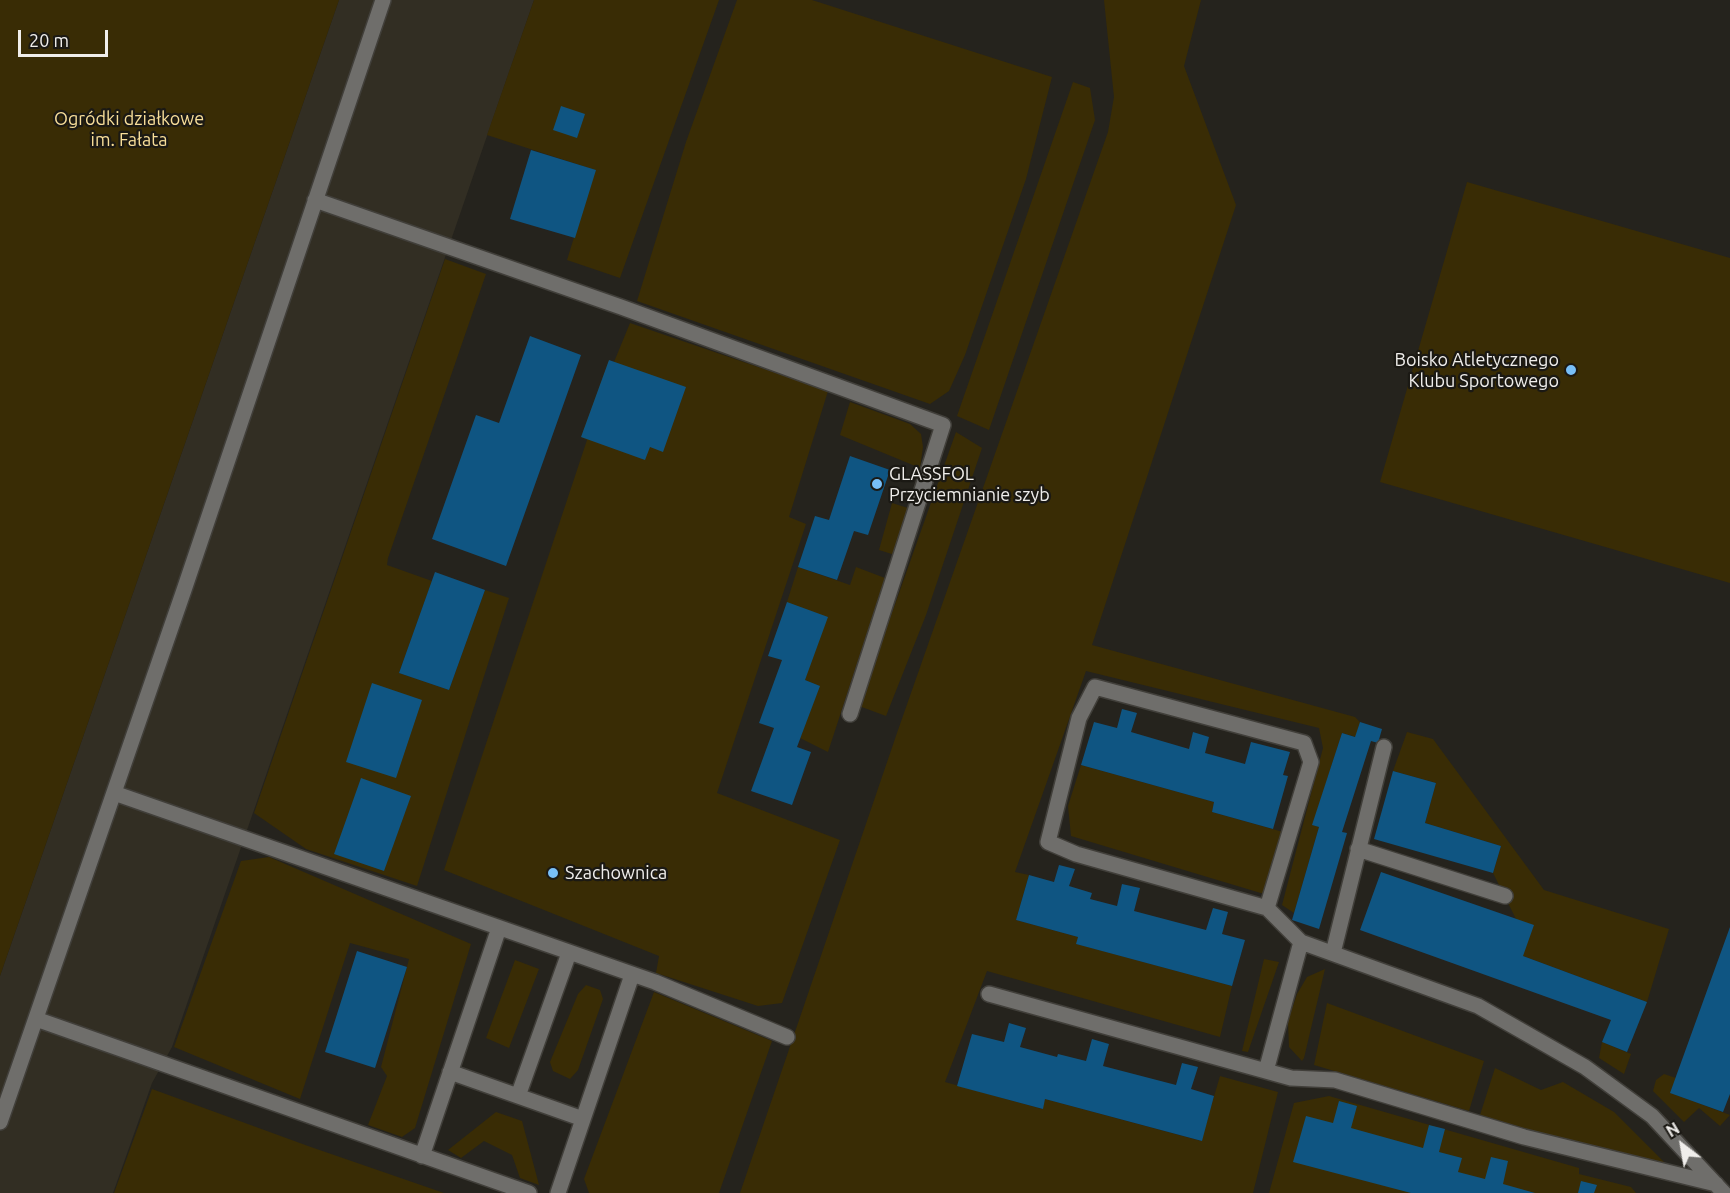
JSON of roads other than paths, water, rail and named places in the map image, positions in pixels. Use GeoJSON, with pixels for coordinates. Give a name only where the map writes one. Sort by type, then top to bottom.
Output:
{"type":"FeatureCollection","features":[{"type":"Feature","properties":{"kind":"street"},"geometry":{"type":"LineString","coordinates":[[0,1122],[383,0]]}},
{"type":"Feature","properties":{"kind":"street"},"geometry":{"type":"LineString","coordinates":[[315,200],[943,425],[850,714]]}},
{"type":"Feature","properties":{"kind":"street"},"geometry":{"type":"LineString","coordinates":[[1267,908],[1311,762],[1304,743],[1095,687],[1079,718],[1048,842],[1076,854],[1267,908],[1301,942],[1478,1006],[1579,1064],[1652,1116],[1720,1188]]}},
{"type":"Feature","properties":{"kind":"street"},"geometry":{"type":"LineString","coordinates":[[1333,953],[1384,747]]}},
{"type":"Feature","properties":{"kind":"street"},"geometry":{"type":"LineString","coordinates":[[114,793],[632,975],[787,1037]]}},
{"type":"Feature","properties":{"kind":"street"},"geometry":{"type":"LineString","coordinates":[[1358,849],[1505,896]]}},
{"type":"Feature","properties":{"kind":"street"},"geometry":{"type":"LineString","coordinates":[[422,1156],[499,928]]}},
{"type":"Feature","properties":{"kind":"street"},"geometry":{"type":"LineString","coordinates":[[1266,1071],[1301,942]]}},
{"type":"Feature","properties":{"kind":"street"},"geometry":{"type":"LineString","coordinates":[[518,1096],[569,953]]}},
{"type":"Feature","properties":{"kind":"street"},"geometry":{"type":"LineString","coordinates":[[558,1193],[632,975]]}},
{"type":"Feature","properties":{"kind":"street"},"geometry":{"type":"LineString","coordinates":[[989,994],[1291,1078],[1335,1080],[1524,1137],[1720,1188]]}},
{"type":"Feature","properties":{"kind":"street"},"geometry":{"type":"LineString","coordinates":[[36,1019],[529,1193]]}},
{"type":"Feature","properties":{"kind":"street"},"geometry":{"type":"LineString","coordinates":[[450,1072],[583,1119]]}},
{"type":"Feature","properties":{"kind":"place","name":"Boisko Atletycznego Klubu Sportowego"},"geometry":{"type":"Point","coordinates":[1571,370]}},
{"type":"Feature","properties":{"kind":"place","name":"GLASSFOL Przyciemnianie szyb"},"geometry":{"type":"Point","coordinates":[877,484]}},
{"type":"Feature","properties":{"kind":"place","name":"Szachownica"},"geometry":{"type":"Point","coordinates":[553,873]}},
{"type":"Feature","properties":{"kind":"park label","name":"Ogródki działkowe im. Fałata"},"geometry":{"type":"Point","coordinates":[129,129]}}]}
